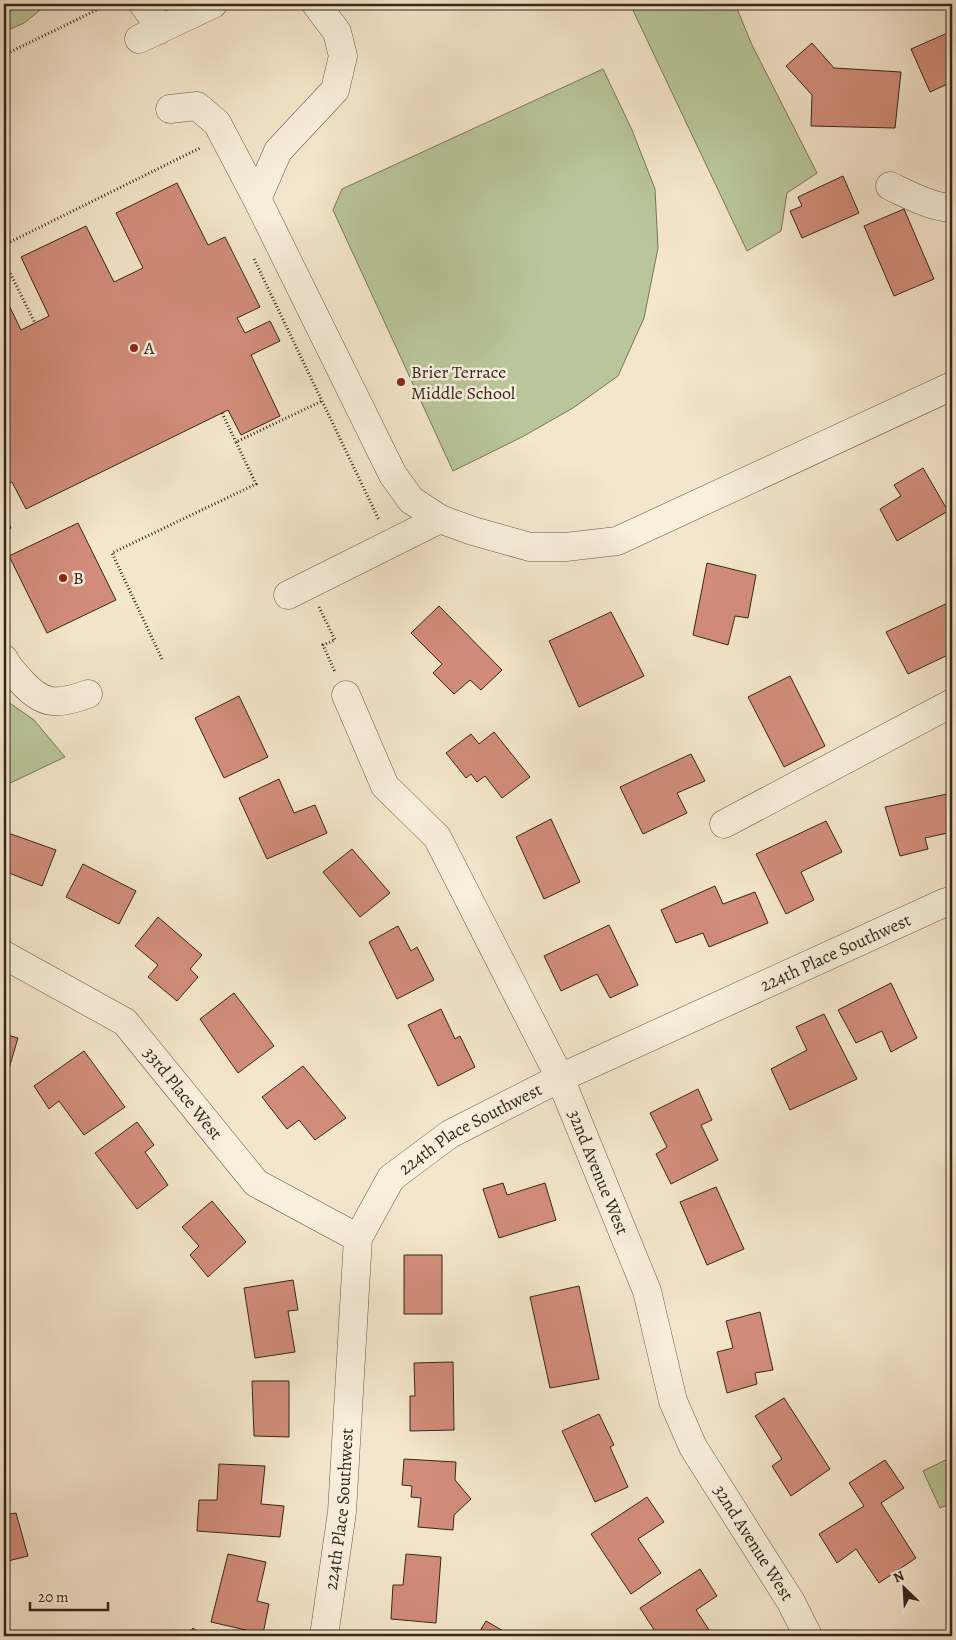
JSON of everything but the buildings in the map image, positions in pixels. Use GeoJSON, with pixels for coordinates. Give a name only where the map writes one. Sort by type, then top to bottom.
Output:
{"type":"FeatureCollection","features":[{"type":"Feature","properties":{"kind":"street"},"geometry":{"type":"LineString","coordinates":[[143,4],[152,16],[149,34],[214,4]]}},
{"type":"Feature","properties":{"kind":"street"},"geometry":{"type":"LineString","coordinates":[[257,199],[278,151],[335,90],[343,56],[337,32],[316,4]]}},
{"type":"Feature","properties":{"kind":"street"},"geometry":{"type":"LineString","coordinates":[[170,109],[197,106],[217,123],[257,199],[393,475],[411,500],[440,519],[472,531],[530,547],[566,547],[617,541],[952,386]]}},
{"type":"Feature","properties":{"kind":"street"},"geometry":{"type":"LineString","coordinates":[[890,186],[944,208],[952,208]]}},
{"type":"Feature","properties":{"kind":"street"},"geometry":{"type":"LineString","coordinates":[[288,595],[440,519]]}},
{"type":"Feature","properties":{"kind":"street"},"geometry":{"type":"LineString","coordinates":[[4,659],[30,691],[48,702],[67,702],[88,694]]}},
{"type":"Feature","properties":{"kind":"street","name":"32nd Avenue West"},"geometry":{"type":"LineString","coordinates":[[346,695],[385,786],[437,837],[560,1078],[647,1290],[673,1401],[693,1448],[792,1602],[808,1636]]}},
{"type":"Feature","properties":{"kind":"street"},"geometry":{"type":"LineString","coordinates":[[724,824],[952,703]]}},
{"type":"Feature","properties":{"kind":"street","name":"224th Place Southwest"},"geometry":{"type":"LineString","coordinates":[[324,1636],[342,1512],[358,1238],[391,1178],[450,1134],[560,1078],[946,902],[952,901]]}},
{"type":"Feature","properties":{"kind":"street","name":"33rd Place West"},"geometry":{"type":"LineString","coordinates":[[4,955],[125,1022],[256,1183],[358,1238]]}},
{"type":"Feature","properties":{"kind":"path"},"geometry":{"type":"LineString","coordinates":[[4,55],[109,4]]}},
{"type":"Feature","properties":{"kind":"path"},"geometry":{"type":"LineString","coordinates":[[4,245],[201,148]]}},
{"type":"Feature","properties":{"kind":"path"},"geometry":{"type":"LineString","coordinates":[[251,252],[379,520]]}},
{"type":"Feature","properties":{"kind":"path"},"geometry":{"type":"LineString","coordinates":[[4,261],[34,323]]}},
{"type":"Feature","properties":{"kind":"path"},"geometry":{"type":"LineString","coordinates":[[236,442],[322,401]]}},
{"type":"Feature","properties":{"kind":"path"},"geometry":{"type":"LineString","coordinates":[[162,659],[112,553],[256,484],[222,413]]}},
{"type":"Feature","properties":{"kind":"path"},"geometry":{"type":"LineString","coordinates":[[316,601],[335,640],[323,645],[346,695]]}},
{"type":"Feature","properties":{"kind":"green space"},"geometry":{"type":"Polygon","coordinates":[[[4,4],[48,4],[24,23],[4,32],[4,4]]]}},
{"type":"Feature","properties":{"kind":"green space"},"geometry":{"type":"Polygon","coordinates":[[[630,4],[735,4],[752,45],[817,173],[787,193],[781,231],[747,251],[630,4]]]}},
{"type":"Feature","properties":{"kind":"green space"},"geometry":{"type":"Polygon","coordinates":[[[603,69],[632,130],[655,189],[658,248],[644,318],[618,376],[573,408],[522,437],[453,471],[333,210],[342,189],[603,69]]]}},
{"type":"Feature","properties":{"kind":"green space"},"geometry":{"type":"Polygon","coordinates":[[[4,699],[34,720],[65,757],[4,786],[4,699]]]}},
{"type":"Feature","properties":{"kind":"green space"},"geometry":{"type":"Polygon","coordinates":[[[952,1457],[952,1503],[940,1508],[923,1471],[952,1457]]]}},
{"type":"Feature","properties":{"kind":"place","name":"A"},"geometry":{"type":"Point","coordinates":[134,348]}},
{"type":"Feature","properties":{"kind":"place","name":"Brier Terrace Middle School"},"geometry":{"type":"Point","coordinates":[401,382]}},
{"type":"Feature","properties":{"kind":"place","name":"B"},"geometry":{"type":"Point","coordinates":[63,578]}}]}
